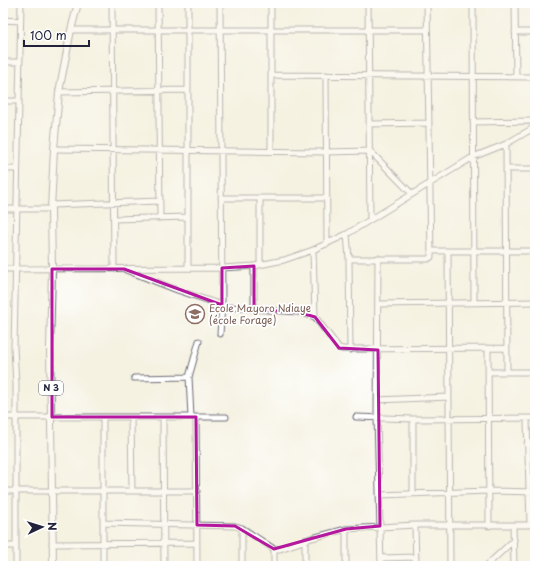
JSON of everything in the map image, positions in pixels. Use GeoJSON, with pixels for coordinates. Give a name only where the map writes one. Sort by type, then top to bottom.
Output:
{"type":"FeatureCollection","features":[{"type":"Feature","properties":{"kind":"main road","name":"N 3"},"geometry":{"type":"LineString","coordinates":[[53,566],[50,348],[52,269],[51,207],[54,149],[60,92],[71,30],[78,3]]}},
{"type":"Feature","properties":{"kind":"street"},"geometry":{"type":"LineString","coordinates":[[16,566],[16,417],[14,348],[21,3]]}},
{"type":"Feature","properties":{"kind":"street"},"geometry":{"type":"LineString","coordinates":[[112,3],[114,269]]}},
{"type":"Feature","properties":{"kind":"street"},"geometry":{"type":"LineString","coordinates":[[158,3],[160,218]]}},
{"type":"Feature","properties":{"kind":"street"},"geometry":{"type":"LineString","coordinates":[[188,3],[188,268]]}},
{"type":"Feature","properties":{"kind":"street"},"geometry":{"type":"LineString","coordinates":[[220,3],[222,268],[220,334]]}},
{"type":"Feature","properties":{"kind":"street"},"geometry":{"type":"LineString","coordinates":[[270,3],[271,151]]}},
{"type":"Feature","properties":{"kind":"street"},"geometry":{"type":"LineString","coordinates":[[368,3],[370,219]]}},
{"type":"Feature","properties":{"kind":"street"},"geometry":{"type":"LineString","coordinates":[[349,259],[428,259],[431,257],[427,3]]}},
{"type":"Feature","properties":{"kind":"street"},"geometry":{"type":"LineString","coordinates":[[473,3],[474,302]]}},
{"type":"Feature","properties":{"kind":"street"},"geometry":{"type":"LineString","coordinates":[[515,3],[516,77]]}},
{"type":"Feature","properties":{"kind":"street"},"geometry":{"type":"LineString","coordinates":[[3,20],[20,20]]}},
{"type":"Feature","properties":{"kind":"street"},"geometry":{"type":"LineString","coordinates":[[71,30],[427,30]]}},
{"type":"Feature","properties":{"kind":"street"},"geometry":{"type":"LineString","coordinates":[[516,32],[535,32]]}},
{"type":"Feature","properties":{"kind":"street"},"geometry":{"type":"LineString","coordinates":[[3,62],[19,62]]}},
{"type":"Feature","properties":{"kind":"street"},"geometry":{"type":"LineString","coordinates":[[271,75],[535,77]]}},
{"type":"Feature","properties":{"kind":"street"},"geometry":{"type":"LineString","coordinates":[[326,75],[327,244]]}},
{"type":"Feature","properties":{"kind":"street"},"geometry":{"type":"LineString","coordinates":[[60,92],[188,90]]}},
{"type":"Feature","properties":{"kind":"street"},"geometry":{"type":"LineString","coordinates":[[3,101],[18,101]]}},
{"type":"Feature","properties":{"kind":"street"},"geometry":{"type":"LineString","coordinates":[[473,122],[535,122]]}},
{"type":"Feature","properties":{"kind":"street"},"geometry":{"type":"LineString","coordinates":[[369,124],[429,124]]}},
{"type":"Feature","properties":{"kind":"street"},"geometry":{"type":"LineString","coordinates":[[3,270],[222,268],[254,266],[284,260],[313,250],[347,234],[473,157],[506,144],[535,127]]}},
{"type":"Feature","properties":{"kind":"street"},"geometry":{"type":"LineString","coordinates":[[506,144],[507,372]]}},
{"type":"Feature","properties":{"kind":"street"},"geometry":{"type":"LineString","coordinates":[[54,149],[326,152],[370,151],[412,194]]}},
{"type":"Feature","properties":{"kind":"street"},"geometry":{"type":"LineString","coordinates":[[3,169],[17,169]]}},
{"type":"Feature","properties":{"kind":"street"},"geometry":{"type":"LineString","coordinates":[[506,169],[535,169]]}},
{"type":"Feature","properties":{"kind":"street"},"geometry":{"type":"LineString","coordinates":[[221,198],[326,198]]}},
{"type":"Feature","properties":{"kind":"street"},"geometry":{"type":"LineString","coordinates":[[260,198],[260,264]]}},
{"type":"Feature","properties":{"kind":"street"},"geometry":{"type":"LineString","coordinates":[[3,209],[114,202],[159,201]]}},
{"type":"Feature","properties":{"kind":"street"},"geometry":{"type":"LineString","coordinates":[[114,219],[188,217]]}},
{"type":"Feature","properties":{"kind":"street"},"geometry":{"type":"LineString","coordinates":[[347,234],[349,259],[350,350]]}},
{"type":"Feature","properties":{"kind":"street"},"geometry":{"type":"LineString","coordinates":[[313,250],[314,318]]}},
{"type":"Feature","properties":{"kind":"street"},"geometry":{"type":"LineString","coordinates":[[448,251],[450,566]]}},
{"type":"Feature","properties":{"kind":"street"},"geometry":{"type":"LineString","coordinates":[[431,252],[535,251]]}},
{"type":"Feature","properties":{"kind":"street"},"geometry":{"type":"LineString","coordinates":[[378,258],[377,417],[381,566]]}},
{"type":"Feature","properties":{"kind":"street"},"geometry":{"type":"LineString","coordinates":[[254,266],[254,310]]}},
{"type":"Feature","properties":{"kind":"street"},"geometry":{"type":"LineString","coordinates":[[124,269],[177,290],[228,307],[298,312],[314,318],[339,348],[350,350],[507,348]]}},
{"type":"Feature","properties":{"kind":"street"},"geometry":{"type":"LineString","coordinates":[[378,304],[535,302]]}},
{"type":"Feature","properties":{"kind":"street"},"geometry":{"type":"LineString","coordinates":[[197,566],[197,491],[194,417],[189,377],[199,341]]}},
{"type":"Feature","properties":{"kind":"street"},"geometry":{"type":"LineString","coordinates":[[488,348],[489,526]]}},
{"type":"Feature","properties":{"kind":"street"},"geometry":{"type":"LineString","coordinates":[[488,372],[535,372]]}},
{"type":"Feature","properties":{"kind":"street"},"geometry":{"type":"LineString","coordinates":[[134,378],[189,377]]}},
{"type":"Feature","properties":{"kind":"street"},"geometry":{"type":"LineString","coordinates":[[378,400],[449,397]]}},
{"type":"Feature","properties":{"kind":"street"},"geometry":{"type":"LineString","coordinates":[[3,417],[226,417]]}},
{"type":"Feature","properties":{"kind":"street"},"geometry":{"type":"LineString","coordinates":[[103,417],[103,566]]}},
{"type":"Feature","properties":{"kind":"street"},"geometry":{"type":"LineString","coordinates":[[131,417],[132,491]]}},
{"type":"Feature","properties":{"kind":"street"},"geometry":{"type":"LineString","coordinates":[[163,417],[164,566]]}},
{"type":"Feature","properties":{"kind":"street"},"geometry":{"type":"LineString","coordinates":[[356,417],[413,419],[535,418]]}},
{"type":"Feature","properties":{"kind":"street"},"geometry":{"type":"LineString","coordinates":[[103,523],[235,526],[242,528],[274,549],[280,549],[305,540],[346,529],[415,525],[532,525],[529,492],[527,418]]}},
{"type":"Feature","properties":{"kind":"street"},"geometry":{"type":"LineString","coordinates":[[413,419],[413,493]]}},
{"type":"Feature","properties":{"kind":"street"},"geometry":{"type":"LineString","coordinates":[[527,444],[535,444]]}},
{"type":"Feature","properties":{"kind":"street"},"geometry":{"type":"LineString","coordinates":[[3,491],[197,491]]}},
{"type":"Feature","properties":{"kind":"street"},"geometry":{"type":"LineString","coordinates":[[380,495],[488,491],[535,492]]}},
{"type":"Feature","properties":{"kind":"street"},"geometry":{"type":"LineString","coordinates":[[415,525],[416,566]]}},
{"type":"Feature","properties":{"kind":"street"},"geometry":{"type":"LineString","coordinates":[[513,525],[514,566]]}},
{"type":"Feature","properties":{"kind":"street"},"geometry":{"type":"LineString","coordinates":[[242,528],[242,566]]}},
{"type":"Feature","properties":{"kind":"street"},"geometry":{"type":"LineString","coordinates":[[346,529],[346,566]]}},
{"type":"Feature","properties":{"kind":"street"},"geometry":{"type":"LineString","coordinates":[[305,540],[306,566]]}},
{"type":"Feature","properties":{"kind":"street"},"geometry":{"type":"LineString","coordinates":[[486,566],[514,540]]}},
{"type":"Feature","properties":{"kind":"street"},"geometry":{"type":"LineString","coordinates":[[52,544],[197,543]]}},
{"type":"Feature","properties":{"kind":"street"},"geometry":{"type":"LineString","coordinates":[[3,546],[16,546]]}},
{"type":"Feature","properties":{"kind":"street"},"geometry":{"type":"LineString","coordinates":[[274,549],[274,566]]}},
{"type":"Feature","properties":{"kind":"street"},"geometry":{"type":"LineString","coordinates":[[381,558],[416,557]]}},
{"type":"Feature","properties":{"kind":"highlighted area"},"geometry":{"type":"Polygon","coordinates":[[[254,266],[254,310],[298,312],[315,317],[339,348],[378,350],[380,526],[346,529],[274,549],[235,526],[197,525],[196,417],[52,417],[52,269],[124,269],[222,305],[222,268],[254,266]]]}},
{"type":"Feature","properties":{"kind":"place","name":"Ecole Mayoro Ndiaye (école Forage)"},"geometry":{"type":"Point","coordinates":[195,314]}}]}
